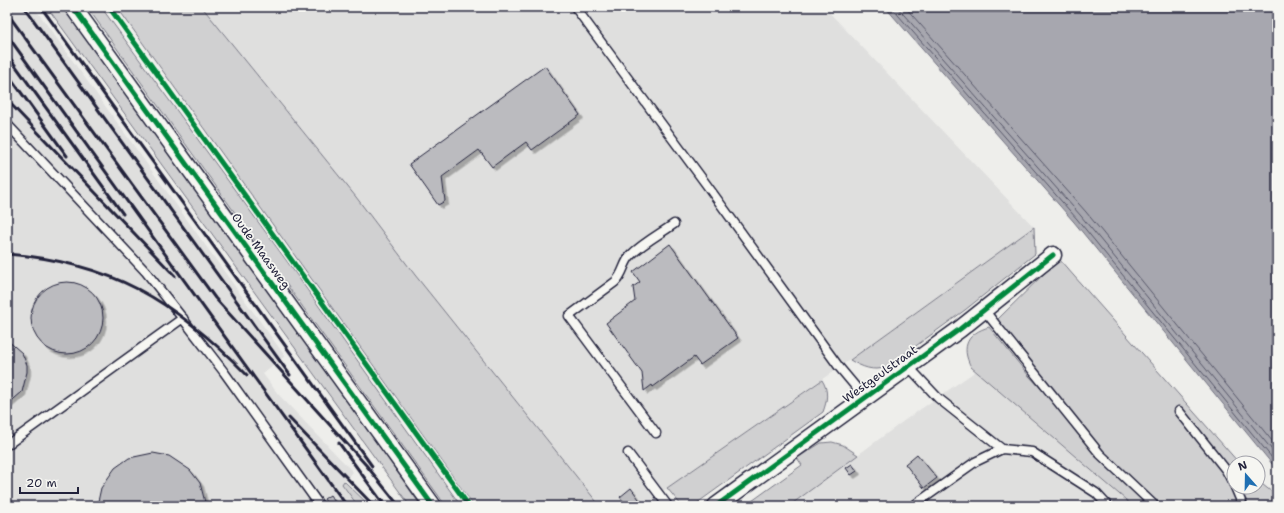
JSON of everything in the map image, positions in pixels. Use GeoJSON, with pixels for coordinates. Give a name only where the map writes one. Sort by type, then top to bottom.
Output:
{"type":"FeatureCollection","features":[{"type":"Feature","properties":{"kind":"street","name":"Oude Maasweg"},"geometry":{"type":"LineString","coordinates":[[73,7],[433,506]]}},
{"type":"Feature","properties":{"kind":"street","name":"Westgeulstraat"},"geometry":{"type":"LineString","coordinates":[[716,506],[984,310],[1053,255]]}},
{"type":"Feature","properties":{"kind":"lane"},"geometry":{"type":"LineString","coordinates":[[575,7],[839,367],[865,398]]}},
{"type":"Feature","properties":{"kind":"lane"},"geometry":{"type":"LineString","coordinates":[[8,128],[146,272],[183,318],[320,506]]}},
{"type":"Feature","properties":{"kind":"lane"},"geometry":{"type":"LineString","coordinates":[[656,433],[569,316],[615,282],[621,276],[626,261],[632,254],[674,224]]}},
{"type":"Feature","properties":{"kind":"lane"},"geometry":{"type":"LineString","coordinates":[[984,310],[1039,381],[1100,454],[1155,506]]}},
{"type":"Feature","properties":{"kind":"lane"},"geometry":{"type":"LineString","coordinates":[[7,445],[183,318]]}},
{"type":"Feature","properties":{"kind":"lane"},"geometry":{"type":"LineString","coordinates":[[908,366],[938,398],[1002,449]]}},
{"type":"Feature","properties":{"kind":"lane"},"geometry":{"type":"LineString","coordinates":[[1179,411],[1226,470]]}},
{"type":"Feature","properties":{"kind":"lane"},"geometry":{"type":"LineString","coordinates":[[913,506],[975,462],[1002,449],[1032,452],[1096,493],[1108,506]]}},
{"type":"Feature","properties":{"kind":"lane"},"geometry":{"type":"LineString","coordinates":[[628,453],[668,506]]}},
{"type":"Feature","properties":{"kind":"lane"},"geometry":{"type":"LineString","coordinates":[[1238,495],[1242,506]]}},
{"type":"Feature","properties":{"kind":"shaded area"},"geometry":{"type":"Polygon","coordinates":[[[7,7],[34,7],[285,356],[263,374],[278,394],[353,472],[342,484],[358,506],[7,506],[7,7]]]}},
{"type":"Feature","properties":{"kind":"shaded area"},"geometry":{"type":"Polygon","coordinates":[[[47,7],[68,7],[179,159],[421,506],[410,506],[47,7]]]}},
{"type":"Feature","properties":{"kind":"shaded area"},"geometry":{"type":"Polygon","coordinates":[[[87,7],[101,7],[286,260],[461,506],[446,506],[87,7]]]}},
{"type":"Feature","properties":{"kind":"shaded area"},"geometry":{"type":"Polygon","coordinates":[[[117,7],[202,7],[356,197],[415,275],[600,506],[474,506],[117,7]]]}},
{"type":"Feature","properties":{"kind":"shaded area"},"geometry":{"type":"Polygon","coordinates":[[[202,7],[824,7],[1034,227],[868,347],[667,488],[647,506],[600,506],[415,275],[356,197],[202,7]]]}},
{"type":"Feature","properties":{"kind":"shaded area"},"geometry":{"type":"Polygon","coordinates":[[[1034,227],[1035,254],[965,310],[887,367],[872,369],[859,365],[850,360],[1034,227]]]}},
{"type":"Feature","properties":{"kind":"shaded area"},"geometry":{"type":"Polygon","coordinates":[[[1059,259],[1232,455],[1226,455],[1226,495],[1266,495],[1266,487],[1277,496],[1277,506],[1133,506],[971,367],[966,353],[968,341],[976,333],[989,327],[1029,376],[1085,435],[997,320],[1059,259]]]}},
{"type":"Feature","properties":{"kind":"shaded area"},"geometry":{"type":"Polygon","coordinates":[[[976,371],[1133,506],[789,506],[905,420],[976,371]]]}},
{"type":"Feature","properties":{"kind":"shaded area"},"geometry":{"type":"Polygon","coordinates":[[[822,380],[826,388],[827,396],[823,412],[693,506],[682,506],[667,488],[822,380]]]}},
{"type":"Feature","properties":{"kind":"shaded area"},"geometry":{"type":"Polygon","coordinates":[[[832,442],[843,445],[858,455],[789,506],[745,506],[802,465],[797,458],[821,443],[832,442]]]}},
{"type":"Feature","properties":{"kind":"shaded area"},"geometry":{"type":"Polygon","coordinates":[[[344,481],[370,506],[358,506],[342,484],[344,481]]]}},
{"type":"Feature","properties":{"kind":"water"},"geometry":{"type":"Polygon","coordinates":[[[885,7],[1277,7],[1277,470],[1266,455],[1074,222],[885,7]]]}},
{"type":"Feature","properties":{"kind":"building"},"geometry":{"type":"Polygon","coordinates":[[[545,66],[580,115],[532,150],[526,142],[492,167],[479,150],[442,177],[445,201],[438,205],[409,164],[545,66]]]}},
{"type":"Feature","properties":{"kind":"building"},"geometry":{"type":"Polygon","coordinates":[[[670,244],[738,338],[700,365],[694,357],[653,387],[652,385],[644,391],[642,373],[606,323],[635,301],[633,287],[640,282],[633,272],[670,244]]]}},
{"type":"Feature","properties":{"kind":"building"},"geometry":{"type":"Polygon","coordinates":[[[67,282],[87,288],[97,298],[103,318],[97,338],[87,348],[67,354],[47,348],[37,338],[31,318],[37,298],[47,288],[67,282]]]}},
{"type":"Feature","properties":{"kind":"building"},"geometry":{"type":"Polygon","coordinates":[[[7,340],[22,353],[27,365],[27,372],[22,392],[7,405],[7,340]]]}},
{"type":"Feature","properties":{"kind":"building"},"geometry":{"type":"Polygon","coordinates":[[[153,453],[169,456],[190,470],[200,483],[206,506],[97,506],[101,488],[115,468],[129,458],[153,453]]]}},
{"type":"Feature","properties":{"kind":"building"},"geometry":{"type":"Polygon","coordinates":[[[917,454],[937,478],[924,488],[905,464],[917,454]]]}},
{"type":"Feature","properties":{"kind":"building"},"geometry":{"type":"Polygon","coordinates":[[[852,464],[857,471],[851,475],[846,468],[852,464]]]}},
{"type":"Feature","properties":{"kind":"building"},"geometry":{"type":"Polygon","coordinates":[[[631,488],[644,506],[627,506],[620,497],[631,488]]]}},
{"type":"Feature","properties":{"kind":"building"},"geometry":{"type":"Polygon","coordinates":[[[330,495],[337,505],[336,506],[329,506],[324,499],[330,495]]]}},
{"type":"Feature","properties":{"kind":"railway"},"geometry":{"type":"LineString","coordinates":[[24,7],[290,375]]}},
{"type":"Feature","properties":{"kind":"railway"},"geometry":{"type":"LineString","coordinates":[[41,7],[372,466]]}},
{"type":"Feature","properties":{"kind":"railway"},"geometry":{"type":"LineString","coordinates":[[7,13],[215,298],[366,465],[399,506]]}},
{"type":"Feature","properties":{"kind":"railway"},"geometry":{"type":"LineString","coordinates":[[7,35],[347,506]]}},
{"type":"Feature","properties":{"kind":"railway"},"geometry":{"type":"LineString","coordinates":[[7,54],[123,214]]}},
{"type":"Feature","properties":{"kind":"railway"},"geometry":{"type":"LineString","coordinates":[[7,73],[67,156]]}},
{"type":"Feature","properties":{"kind":"railway"},"geometry":{"type":"LineString","coordinates":[[7,100],[175,276]]}},
{"type":"Feature","properties":{"kind":"railway"},"geometry":{"type":"LineString","coordinates":[[7,254],[44,258],[78,266],[110,276],[139,290],[167,306],[194,326],[247,375]]}},
{"type":"Feature","properties":{"kind":"railway"},"geometry":{"type":"LineString","coordinates":[[289,418],[374,506]]}},
{"type":"Feature","properties":{"kind":"railway"},"geometry":{"type":"LineString","coordinates":[[339,443],[385,506]]}},
{"type":"Feature","properties":{"kind":"cycle path"},"geometry":{"type":"LineString","coordinates":[[73,7],[433,506]]}},
{"type":"Feature","properties":{"kind":"cycle path"},"geometry":{"type":"LineString","coordinates":[[109,7],[469,506]]}},
{"type":"Feature","properties":{"kind":"cycle path"},"geometry":{"type":"LineString","coordinates":[[716,506],[960,329],[1053,255]]}}]}
